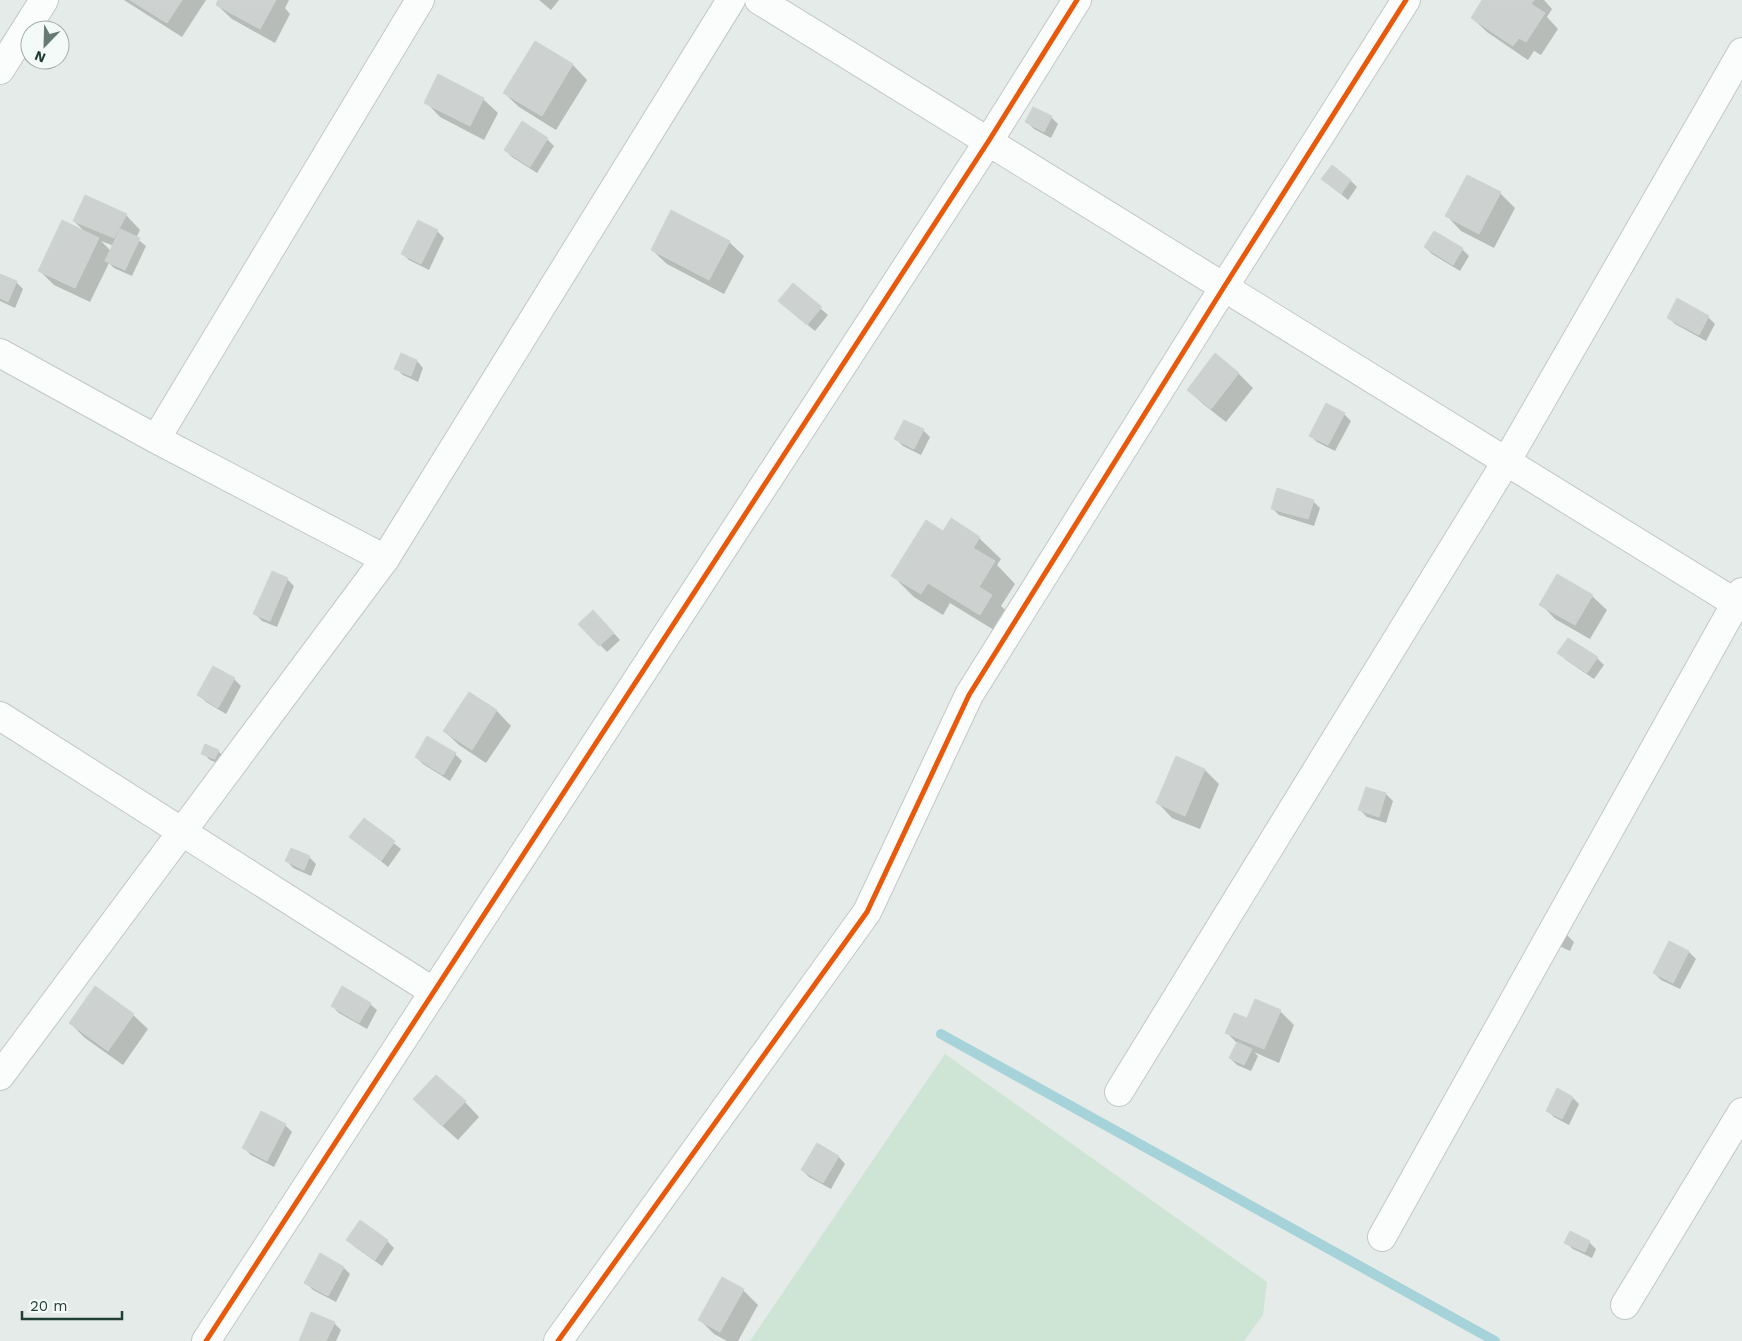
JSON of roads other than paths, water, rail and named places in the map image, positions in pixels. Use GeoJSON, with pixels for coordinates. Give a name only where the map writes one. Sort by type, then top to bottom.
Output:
{"type":"FeatureCollection","features":[{"type":"Feature","properties":{"kind":"street"},"geometry":{"type":"LineString","coordinates":[[0,70],[44,0]]}},
{"type":"Feature","properties":{"kind":"street"},"geometry":{"type":"LineString","coordinates":[[156,439],[420,0]]}},
{"type":"Feature","properties":{"kind":"street"},"geometry":{"type":"LineString","coordinates":[[0,1076],[384,559],[731,0]]}},
{"type":"Feature","properties":{"kind":"street"},"geometry":{"type":"LineString","coordinates":[[759,0],[1506,462],[1740,601],[1382,1237]]}},
{"type":"Feature","properties":{"kind":"street"},"geometry":{"type":"LineString","coordinates":[[206,1341],[988,142],[1077,0]]}},
{"type":"Feature","properties":{"kind":"street"},"geometry":{"type":"LineString","coordinates":[[558,1341],[867,912],[969,695],[1406,0]]}},
{"type":"Feature","properties":{"kind":"street"},"geometry":{"type":"LineString","coordinates":[[1119,1092],[1506,462],[1742,52]]}},
{"type":"Feature","properties":{"kind":"street"},"geometry":{"type":"LineString","coordinates":[[0,353],[156,439],[384,559]]}},
{"type":"Feature","properties":{"kind":"street"},"geometry":{"type":"LineString","coordinates":[[0,716],[434,992]]}},
{"type":"Feature","properties":{"kind":"street"},"geometry":{"type":"LineString","coordinates":[[1624,1305],[1742,1112]]}},
{"type":"Feature","properties":{"kind":"waterway"},"geometry":{"type":"LineString","coordinates":[[941,1034],[1495,1341]]}}]}
